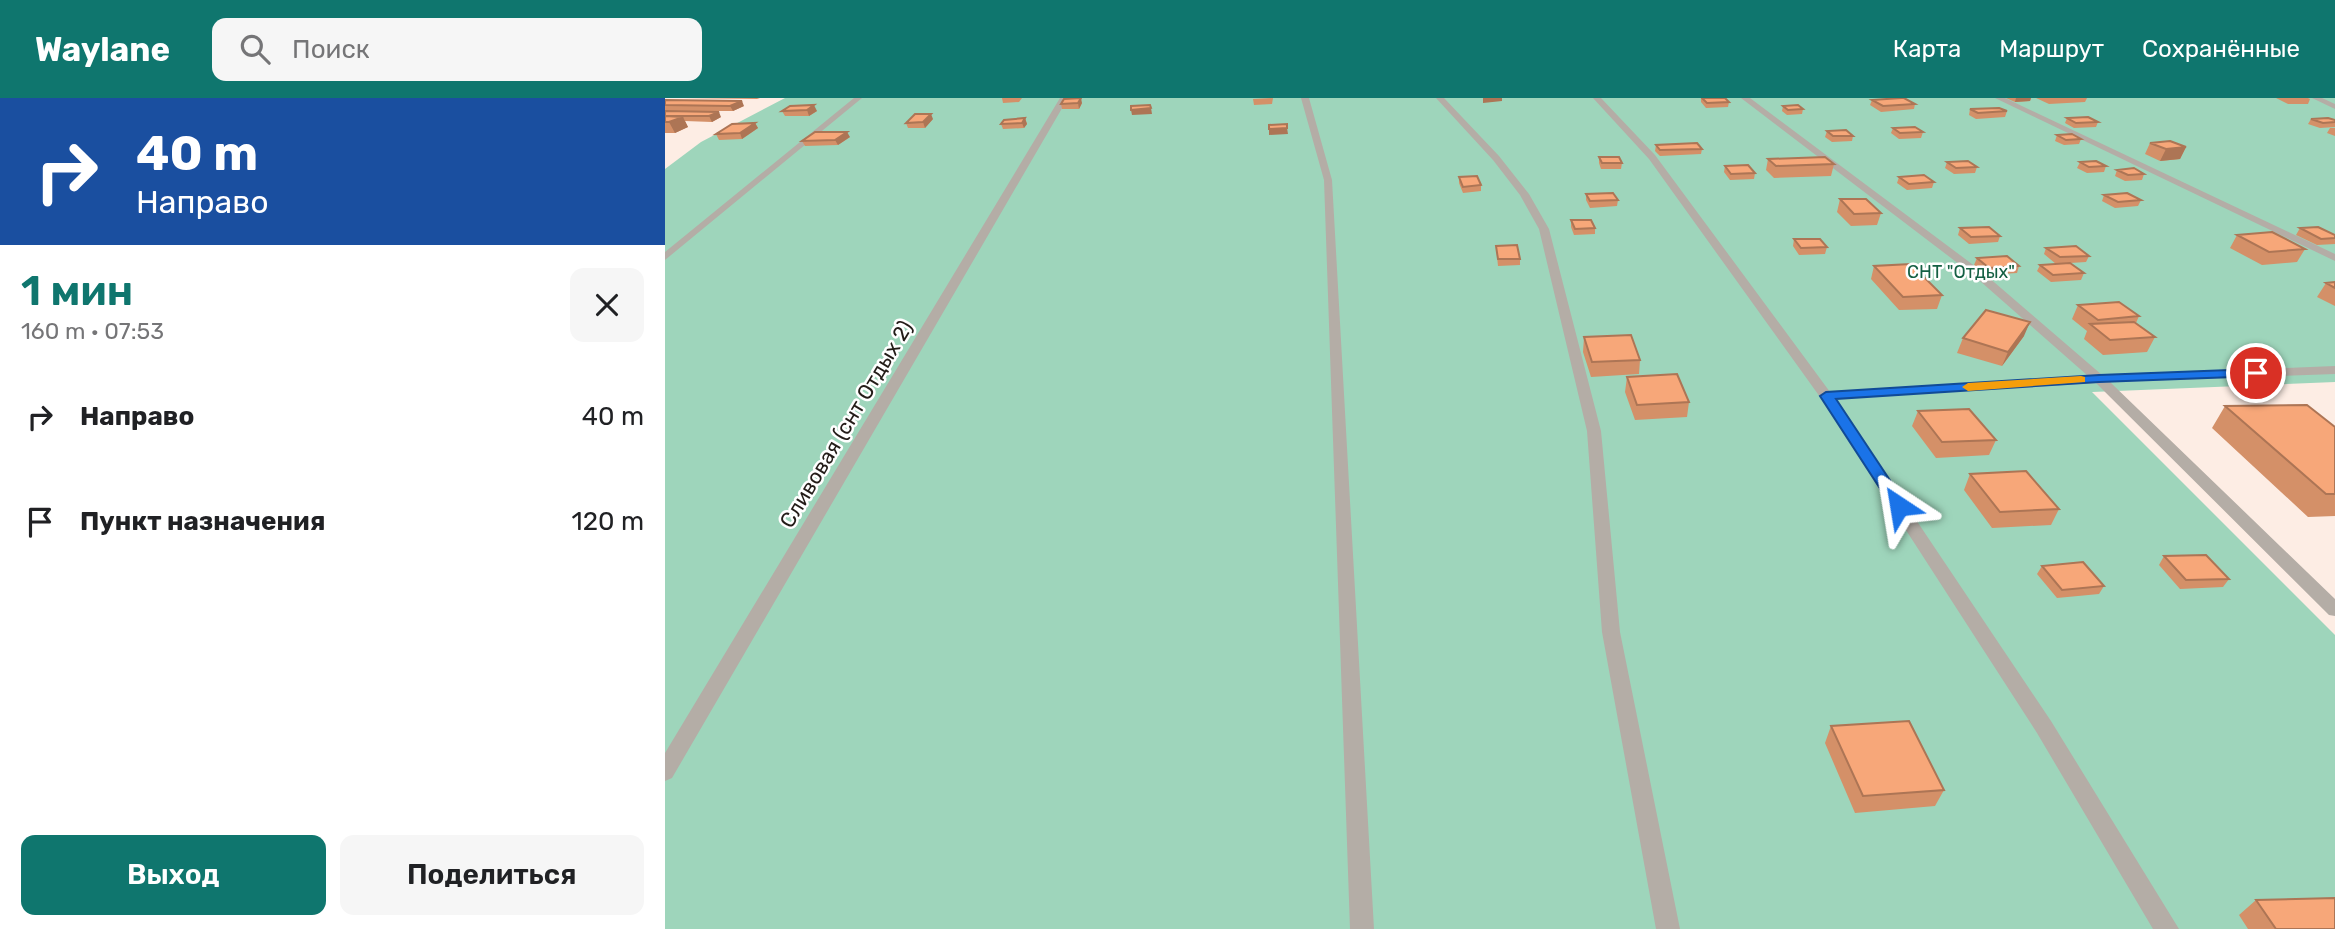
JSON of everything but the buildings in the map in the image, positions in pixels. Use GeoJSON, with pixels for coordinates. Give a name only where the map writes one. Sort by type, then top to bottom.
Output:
{"type":"FeatureCollection","features":[{"type":"Feature","properties":{"kind":"lane"},"geometry":{"type":"LineString","coordinates":[[665,257],[858,98]]}},
{"type":"Feature","properties":{"kind":"lane","name":"Сливовая (снт Отдых 2)"},"geometry":{"type":"LineString","coordinates":[[665,772],[1064,98]]}},
{"type":"Feature","properties":{"kind":"lane"},"geometry":{"type":"LineString","coordinates":[[1305,98],[1328,180],[1362,929]]}},
{"type":"Feature","properties":{"kind":"lane"},"geometry":{"type":"LineString","coordinates":[[1440,98],[1517,185],[1544,229],[1594,431],[1611,632],[1668,929]]}},
{"type":"Feature","properties":{"kind":"lane"},"geometry":{"type":"LineString","coordinates":[[1597,98],[1652,157],[1826,396],[2044,727],[2167,929]]}},
{"type":"Feature","properties":{"kind":"lane"},"geometry":{"type":"LineString","coordinates":[[1745,98],[1976,272],[2099,379],[2335,610]]}},
{"type":"Feature","properties":{"kind":"lane"},"geometry":{"type":"LineString","coordinates":[[1999,98],[2335,258]]}},
{"type":"Feature","properties":{"kind":"lane"},"geometry":{"type":"LineString","coordinates":[[2316,98],[2335,107]]}},
{"type":"Feature","properties":{"kind":"lane"},"geometry":{"type":"LineString","coordinates":[[1826,396],[2099,379],[2335,370]]}},
{"type":"Feature","properties":{"kind":"green space","name":"СНТ \"Отдых\""},"geometry":{"type":"Polygon","coordinates":[[[785,98],[2335,98],[2335,382],[2092,392],[2335,635],[2335,929],[665,929],[665,169],[701,142],[785,98]]]}},
{"type":"Feature","properties":{"kind":"slow traffic"},"geometry":{"type":"LineString","coordinates":[[1968,387],[2081,380]]}},
{"type":"Feature","properties":{"kind":"route"},"geometry":{"type":"LineString","coordinates":[[1899,506],[1826,396],[2099,379],[2256,373]]}}]}
